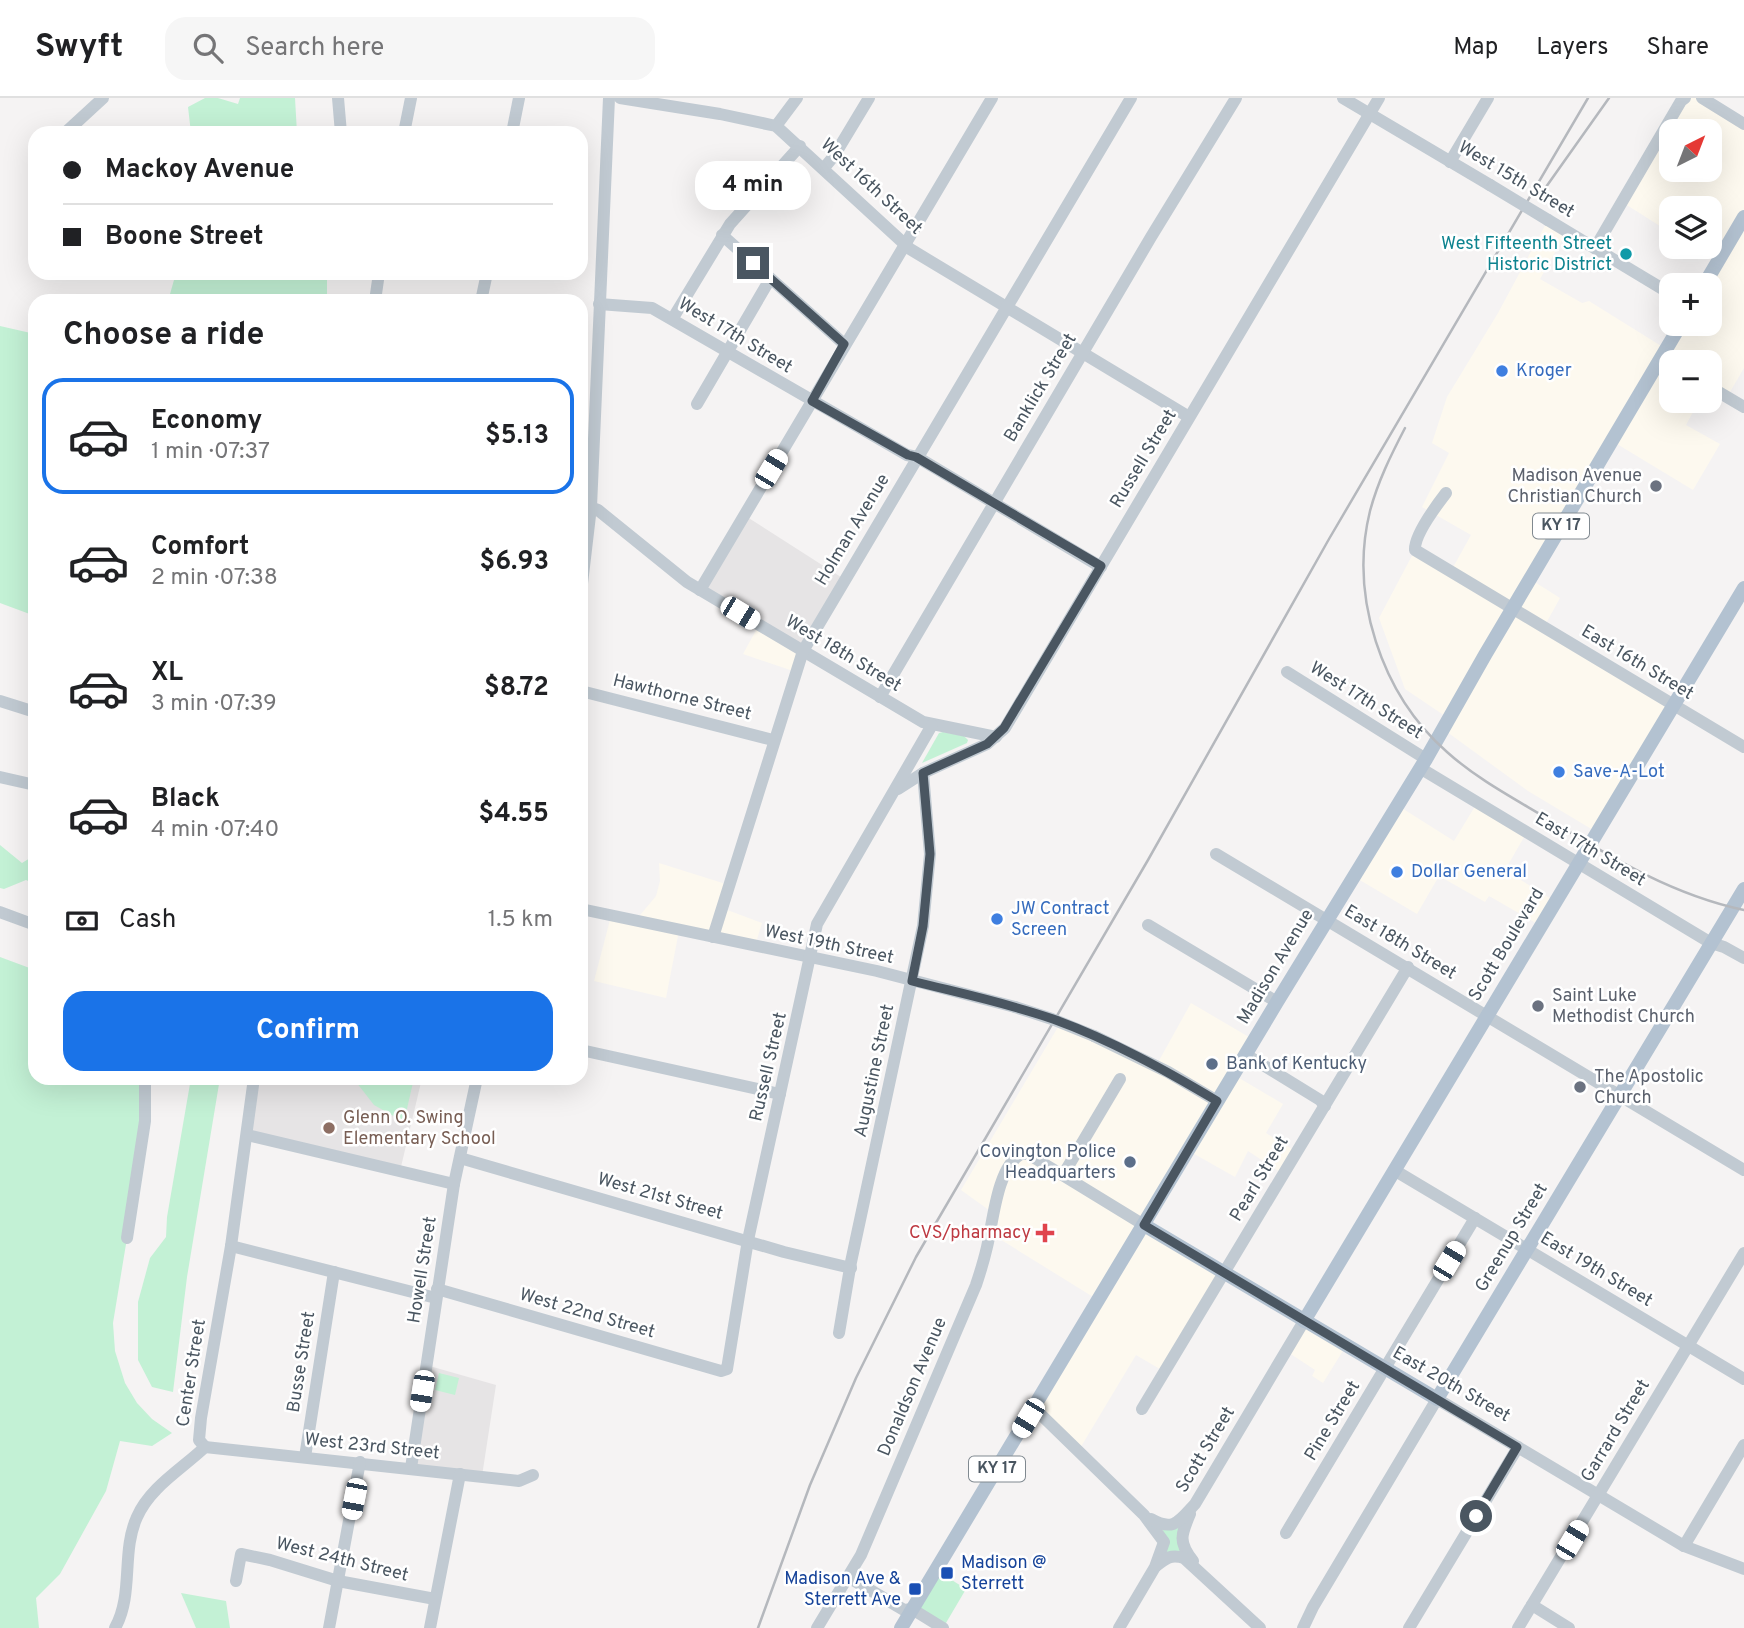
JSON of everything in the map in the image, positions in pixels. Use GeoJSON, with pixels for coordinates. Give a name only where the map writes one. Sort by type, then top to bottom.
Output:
{"type":"FeatureCollection","features":[{"type":"Feature","properties":{"kind":"main road"},"geometry":{"type":"LineString","coordinates":[[1711,273],[1743,220]]}},
{"type":"Feature","properties":{"kind":"main road","name":"Madison Avenue"},"geometry":{"type":"LineString","coordinates":[[901,1628],[1423,763],[1512,608],[1659,373]]}},
{"type":"Feature","properties":{"kind":"main road","name":"Scott Boulevard"},"geometry":{"type":"LineString","coordinates":[[1304,1321],[1744,589]]}},
{"type":"Feature","properties":{"kind":"main road","name":"Greenup Street"},"geometry":{"type":"LineString","coordinates":[[1437,1399],[1744,889]]}},
{"type":"Feature","properties":{"kind":"main road","name":"East 20th Street"},"geometry":{"type":"LineString","coordinates":[[1144,1225],[1437,1399]]}},
{"type":"Feature","properties":{"kind":"street"},"geometry":{"type":"LineString","coordinates":[[73,126],[103,98]]}},
{"type":"Feature","properties":{"kind":"street"},"geometry":{"type":"LineString","coordinates":[[338,98],[340,126]]}},
{"type":"Feature","properties":{"kind":"street"},"geometry":{"type":"LineString","coordinates":[[405,126],[411,98]]}},
{"type":"Feature","properties":{"kind":"street"},"geometry":{"type":"LineString","coordinates":[[513,126],[519,98]]}},
{"type":"Feature","properties":{"kind":"street"},"geometry":{"type":"LineString","coordinates":[[588,475],[609,98]]}},
{"type":"Feature","properties":{"kind":"street","name":"West 16th Street"},"geometry":{"type":"LineString","coordinates":[[620,98],[776,126],[911,249],[1189,417]]}},
{"type":"Feature","properties":{"kind":"street"},"geometry":{"type":"LineString","coordinates":[[776,126],[797,98]]}},
{"type":"Feature","properties":{"kind":"street"},"geometry":{"type":"LineString","coordinates":[[824,168],[869,98]]}},
{"type":"Feature","properties":{"kind":"street"},"geometry":{"type":"LineString","coordinates":[[700,590],[992,98]]}},
{"type":"Feature","properties":{"kind":"street","name":"Holman Avenue"},"geometry":{"type":"LineString","coordinates":[[713,937],[803,651],[1131,98]]}},
{"type":"Feature","properties":{"kind":"street","name":"Banklick Street"},"geometry":{"type":"LineString","coordinates":[[880,697],[1150,237],[1236,98]]}},
{"type":"Feature","properties":{"kind":"street","name":"West 15th Street"},"geometry":{"type":"LineString","coordinates":[[1342,98],[1659,286]]}},
{"type":"Feature","properties":{"kind":"street","name":"Russell Street"},"geometry":{"type":"LineString","coordinates":[[895,791],[923,773],[987,744],[996,737],[1018,707],[1379,98]]}},
{"type":"Feature","properties":{"kind":"street"},"geometry":{"type":"LineString","coordinates":[[1450,162],[1488,98]]}},
{"type":"Feature","properties":{"kind":"street"},"geometry":{"type":"LineString","coordinates":[[1595,248],[1685,98]]}},
{"type":"Feature","properties":{"kind":"street"},"geometry":{"type":"LineString","coordinates":[[1702,98],[1744,124]]}},
{"type":"Feature","properties":{"kind":"street"},"geometry":{"type":"LineString","coordinates":[[673,318],[722,235],[800,146]]}},
{"type":"Feature","properties":{"kind":"street"},"geometry":{"type":"LineString","coordinates":[[722,235],[844,344]]}},
{"type":"Feature","properties":{"kind":"street"},"geometry":{"type":"LineString","coordinates":[[697,404],[770,279]]}},
{"type":"Feature","properties":{"kind":"street","name":"West 17th Street"},"geometry":{"type":"LineString","coordinates":[[599,304],[644,306],[673,318],[812,401],[916,457],[1101,566]]}},
{"type":"Feature","properties":{"kind":"street"},"geometry":{"type":"LineString","coordinates":[[1722,394],[1744,407]]}},
{"type":"Feature","properties":{"kind":"street"},"geometry":{"type":"LineString","coordinates":[[1446,493],[1420,533],[1415,550],[1512,608]]}},
{"type":"Feature","properties":{"kind":"street","name":"West 18th Street"},"geometry":{"type":"LineString","coordinates":[[588,507],[598,510],[687,582],[923,722],[996,737]]}},
{"type":"Feature","properties":{"kind":"street","name":"East 16th Street"},"geometry":{"type":"LineString","coordinates":[[1512,608],[1744,747]]}},
{"type":"Feature","properties":{"kind":"street","name":"West 17th Street"},"geometry":{"type":"LineString","coordinates":[[1287,672],[1423,763]]}},
{"type":"Feature","properties":{"kind":"street","name":"Hawthorne Street"},"geometry":{"type":"LineString","coordinates":[[588,693],[773,740]]}},
{"type":"Feature","properties":{"kind":"street"},"geometry":{"type":"LineString","coordinates":[[2,705],[28,711]]}},
{"type":"Feature","properties":{"kind":"street","name":"Russell Street"},"geometry":{"type":"LineString","coordinates":[[727,1369],[748,1240],[817,924],[932,725]]}},
{"type":"Feature","properties":{"kind":"street","name":"East 17th Street"},"geometry":{"type":"LineString","coordinates":[[1423,763],[1579,864],[1711,943],[1744,958]]}},
{"type":"Feature","properties":{"kind":"street","name":"Augustine Street"},"geometry":{"type":"LineString","coordinates":[[839,1334],[925,915],[930,854],[923,773]]}},
{"type":"Feature","properties":{"kind":"street"},"geometry":{"type":"LineString","coordinates":[[0,777],[28,783]]}},
{"type":"Feature","properties":{"kind":"street"},"geometry":{"type":"LineString","coordinates":[[1216,854],[1326,920]]}},
{"type":"Feature","properties":{"kind":"street","name":"West 19th Street"},"geometry":{"type":"LineString","coordinates":[[588,910],[912,981],[1015,1007],[1094,1036],[1168,1072],[1217,1101]]}},
{"type":"Feature","properties":{"kind":"street"},"geometry":{"type":"LineString","coordinates":[[0,912],[28,922]]}},
{"type":"Feature","properties":{"kind":"street","name":"East 18th Street"},"geometry":{"type":"LineString","coordinates":[[1326,920],[1744,1170]]}},
{"type":"Feature","properties":{"kind":"street"},"geometry":{"type":"LineString","coordinates":[[1149,925],[1277,1002]]}},
{"type":"Feature","properties":{"kind":"street","name":"Pearl Street"},"geometry":{"type":"LineString","coordinates":[[1142,1409],[1408,967]]}},
{"type":"Feature","properties":{"kind":"street"},"geometry":{"type":"LineString","coordinates":[[588,1052],[780,1094]]}},
{"type":"Feature","properties":{"kind":"street"},"geometry":{"type":"LineString","coordinates":[[1245,1054],[1320,1100],[1325,1106]]}},
{"type":"Feature","properties":{"kind":"street"},"geometry":{"type":"LineString","coordinates":[[1120,1079],[1063,1175],[1144,1225]]}},
{"type":"Feature","properties":{"kind":"street"},"geometry":{"type":"LineString","coordinates":[[127,1238],[145,1121],[145,1085]]}},
{"type":"Feature","properties":{"kind":"street","name":"Center Street"},"geometry":{"type":"LineString","coordinates":[[115,1628],[124,1608],[131,1543],[138,1514],[160,1486],[205,1447],[200,1440],[201,1418],[231,1246],[253,1085]]}},
{"type":"Feature","properties":{"kind":"street","name":"Howell Street"},"geometry":{"type":"LineString","coordinates":[[411,1468],[454,1184],[476,1085]]}},
{"type":"Feature","properties":{"kind":"street"},"geometry":{"type":"LineString","coordinates":[[247,1135],[454,1184]]}},
{"type":"Feature","properties":{"kind":"street","name":"Donaldson Avenue"},"geometry":{"type":"LineString","coordinates":[[817,1628],[861,1555],[976,1285],[1002,1183],[1011,1162],[1021,1154],[1028,1154],[1063,1175]]}},
{"type":"Feature","properties":{"kind":"street","name":"West 21st Street"},"geometry":{"type":"LineString","coordinates":[[460,1158],[851,1268]]}},
{"type":"Feature","properties":{"kind":"street","name":"East 19th Street"},"geometry":{"type":"LineString","coordinates":[[1394,1170],[1744,1380]]}},
{"type":"Feature","properties":{"kind":"street","name":"Pine Street"},"geometry":{"type":"LineString","coordinates":[[1286,1533],[1475,1218]]}},
{"type":"Feature","properties":{"kind":"street","name":"West 22nd Street"},"geometry":{"type":"LineString","coordinates":[[231,1246],[334,1272],[507,1309],[721,1371],[727,1369]]}},
{"type":"Feature","properties":{"kind":"street","name":"Garrard Street"},"geometry":{"type":"LineString","coordinates":[[1518,1628],[1744,1253]]}},
{"type":"Feature","properties":{"kind":"street","name":"Busse Street"},"geometry":{"type":"LineString","coordinates":[[305,1457],[334,1272]]}},
{"type":"Feature","properties":{"kind":"street","name":"Scott Street"},"geometry":{"type":"LineString","coordinates":[[1144,1515],[1162,1525],[1171,1525],[1179,1522],[1195,1504],[1304,1321]]}},
{"type":"Feature","properties":{"kind":"street","name":"East 20th Street"},"geometry":{"type":"LineString","coordinates":[[1437,1399],[1684,1546],[1744,1569]]}},
{"type":"Feature","properties":{"kind":"street","name":"Greenup Street"},"geometry":{"type":"LineString","coordinates":[[1313,1607],[1437,1399]]}},
{"type":"Feature","properties":{"kind":"street"},"geometry":{"type":"LineString","coordinates":[[1034,1408],[1144,1515],[1164,1542],[1155,1567],[1119,1628]]}},
{"type":"Feature","properties":{"kind":"street"},"geometry":{"type":"LineString","coordinates":[[1684,1546],[1744,1445]]}},
{"type":"Feature","properties":{"kind":"street","name":"West 23rd Street"},"geometry":{"type":"LineString","coordinates":[[205,1447],[519,1481],[533,1475]]}},
{"type":"Feature","properties":{"kind":"street"},"geometry":{"type":"LineString","coordinates":[[1409,1628],[1517,1447]]}},
{"type":"Feature","properties":{"kind":"street"},"geometry":{"type":"LineString","coordinates":[[329,1628],[360,1462]]}},
{"type":"Feature","properties":{"kind":"street"},"geometry":{"type":"LineString","coordinates":[[430,1628],[460,1474]]}},
{"type":"Feature","properties":{"kind":"street"},"geometry":{"type":"LineString","coordinates":[[1195,1504],[1185,1525],[1182,1546],[1199,1569]]}},
{"type":"Feature","properties":{"kind":"street","name":"West 24th Street"},"geometry":{"type":"LineString","coordinates":[[236,1581],[241,1554],[338,1581],[435,1599]]}},
{"type":"Feature","properties":{"kind":"street"},"geometry":{"type":"LineString","coordinates":[[1155,1567],[1167,1557],[1176,1555],[1184,1558],[1260,1627]]}},
{"type":"Feature","properties":{"kind":"street"},"geometry":{"type":"LineString","coordinates":[[848,1577],[905,1610],[912,1609],[943,1628]]}},
{"type":"Feature","properties":{"kind":"street"},"geometry":{"type":"LineString","coordinates":[[1532,1605],[1569,1628]]}},
{"type":"Feature","properties":{"kind":"street"},"geometry":{"type":"LineString","coordinates":[[1296,1628],[1313,1607]]}},
{"type":"Feature","properties":{"kind":"street"},"geometry":{"type":"LineString","coordinates":[[1303,1628],[1313,1607]]}},
{"type":"Feature","properties":{"kind":"shaded area"},"geometry":{"type":"Polygon","coordinates":[[[1685,98],[1702,98],[1744,124],[1744,368],[1727,397],[1722,394],[1722,350],[1659,350],[1659,413],[1692,413],[1686,425],[1720,444],[1693,490],[1612,441],[1530,579],[1560,598],[1544,627],[1674,706],[1598,833],[1528,791],[1443,729],[1448,718],[1405,689],[1379,618],[1415,550],[1451,571],[1471,535],[1422,507],[1449,453],[1432,443],[1447,397],[1498,313],[1548,220],[1567,231],[1540,279],[1582,303],[1589,301],[1666,349],[1674,336],[1722,336],[1722,273],[1714,273],[1718,261],[1715,259],[1722,259],[1722,196],[1659,196],[1659,225],[1622,202],[1659,141],[1659,182],[1722,182],[1722,119],[1672,119],[1685,98]]]}},
{"type":"Feature","properties":{"kind":"shaded area"},"geometry":{"type":"Polygon","coordinates":[[[744,515],[844,579],[803,651],[700,590],[744,515]]]}},
{"type":"Feature","properties":{"kind":"shaded area"},"geometry":{"type":"Polygon","coordinates":[[[759,625],[803,651],[796,672],[743,654],[759,625]]]}},
{"type":"Feature","properties":{"kind":"shaded area"},"geometry":{"type":"Polygon","coordinates":[[[1477,803],[1527,832],[1505,870],[1556,902],[1541,926],[1489,896],[1485,902],[1439,876],[1417,914],[1353,876],[1397,805],[1454,841],[1477,803]]]}},
{"type":"Feature","properties":{"kind":"shaded area"},"geometry":{"type":"Polygon","coordinates":[[[659,863],[729,885],[722,908],[762,923],[755,946],[679,931],[666,998],[594,981],[611,916],[635,921],[656,896],[660,881],[659,863]]]}},
{"type":"Feature","properties":{"kind":"shaded area"},"geometry":{"type":"Polygon","coordinates":[[[1191,1003],[1254,1040],[1234,1075],[1283,1104],[1266,1133],[1297,1152],[1283,1174],[1248,1151],[1235,1177],[1189,1151],[1144,1225],[1223,1273],[1165,1372],[1136,1355],[1079,1450],[1034,1408],[1098,1300],[990,1233],[993,1213],[961,1190],[1061,1022],[1156,1066],[1191,1003]]]}},
{"type":"Feature","properties":{"kind":"shaded area","name":"Glenn O. Swing Elementary School"},"geometry":{"type":"Polygon","coordinates":[[[253,1085],[420,1085],[400,1171],[247,1135],[253,1085]]]}},
{"type":"Feature","properties":{"kind":"shaded area"},"geometry":{"type":"Polygon","coordinates":[[[1304,1321],[1346,1346],[1323,1383],[1312,1376],[1315,1370],[1286,1351],[1304,1321]]]}},
{"type":"Feature","properties":{"kind":"shaded area"},"geometry":{"type":"Polygon","coordinates":[[[426,1365],[496,1385],[482,1476],[411,1468],[426,1365]]]}},
{"type":"Feature","properties":{"kind":"green space"},"geometry":{"type":"Polygon","coordinates":[[[205,98],[218,98],[238,104],[240,98],[295,98],[297,126],[190,126],[188,107],[205,98]]]}},
{"type":"Feature","properties":{"kind":"green space"},"geometry":{"type":"Polygon","coordinates":[[[174,280],[327,280],[327,294],[170,294],[174,280]]]}},
{"type":"Feature","properties":{"kind":"green space"},"geometry":{"type":"Polygon","coordinates":[[[0,326],[28,332],[28,613],[0,603],[0,326]]]}},
{"type":"Feature","properties":{"kind":"green space"},"geometry":{"type":"Polygon","coordinates":[[[939,733],[964,736],[968,740],[967,743],[922,763],[939,733]]]}},
{"type":"Feature","properties":{"kind":"green space"},"geometry":{"type":"Polygon","coordinates":[[[0,845],[22,863],[28,859],[28,881],[0,888],[0,845]]]}},
{"type":"Feature","properties":{"kind":"green space"},"geometry":{"type":"Polygon","coordinates":[[[0,957],[28,967],[28,1085],[144,1085],[127,1238],[113,1323],[115,1351],[125,1383],[137,1403],[152,1419],[172,1433],[152,1446],[120,1441],[106,1491],[60,1574],[36,1598],[39,1628],[0,1628],[0,957]]]}},
{"type":"Feature","properties":{"kind":"green space"},"geometry":{"type":"Polygon","coordinates":[[[190,1085],[219,1085],[187,1277],[173,1392],[152,1387],[138,1360],[138,1302],[150,1258],[166,1237],[167,1217],[190,1085]]]}},
{"type":"Feature","properties":{"kind":"green space"},"geometry":{"type":"Polygon","coordinates":[[[358,1085],[412,1085],[404,1122],[374,1105],[358,1085]]]}},
{"type":"Feature","properties":{"kind":"green space"},"geometry":{"type":"Polygon","coordinates":[[[439,1373],[459,1378],[455,1395],[435,1390],[439,1373]]]}},
{"type":"Feature","properties":{"kind":"green space"},"geometry":{"type":"Polygon","coordinates":[[[1162,1525],[1185,1525],[1188,1556],[1167,1557],[1162,1525]]]}},
{"type":"Feature","properties":{"kind":"green space"},"geometry":{"type":"Polygon","coordinates":[[[936,1570],[966,1589],[943,1628],[912,1609],[936,1570]]]}},
{"type":"Feature","properties":{"kind":"green space"},"geometry":{"type":"Polygon","coordinates":[[[181,1593],[226,1601],[230,1628],[196,1628],[181,1593]]]}},
{"type":"Feature","properties":{"kind":"railway"},"geometry":{"type":"LineString","coordinates":[[758,1628],[810,1485],[856,1378],[916,1257],[1148,860],[1329,539],[1588,98]]}},
{"type":"Feature","properties":{"kind":"railway"},"geometry":{"type":"LineString","coordinates":[[1546,187],[1609,98]]}},
{"type":"Feature","properties":{"kind":"railway"},"geometry":{"type":"LineString","coordinates":[[1405,428],[1381,479],[1370,511],[1364,576],[1376,642],[1388,673],[1404,702],[1447,752],[1498,789],[1645,874],[1693,895],[1744,910]]}},
{"type":"Feature","properties":{"kind":"place","name":"West Fifteenth Street Historic District"},"geometry":{"type":"Point","coordinates":[1626,254]}},
{"type":"Feature","properties":{"kind":"place","name":"Kroger"},"geometry":{"type":"Point","coordinates":[1502,371]}},
{"type":"Feature","properties":{"kind":"place","name":"Madison Avenue Christian Church"},"geometry":{"type":"Point","coordinates":[1656,486]}},
{"type":"Feature","properties":{"kind":"place","name":"Save-A-Lot"},"geometry":{"type":"Point","coordinates":[1559,772]}},
{"type":"Feature","properties":{"kind":"place","name":"Dollar General"},"geometry":{"type":"Point","coordinates":[1397,872]}},
{"type":"Feature","properties":{"kind":"place","name":"JW Contract Screen"},"geometry":{"type":"Point","coordinates":[997,919]}},
{"type":"Feature","properties":{"kind":"place","name":"Saint Luke Methodist Church"},"geometry":{"type":"Point","coordinates":[1538,1006]}},
{"type":"Feature","properties":{"kind":"place","name":"Bank of Kentucky"},"geometry":{"type":"Point","coordinates":[1212,1064]}},
{"type":"Feature","properties":{"kind":"place","name":"The Apostolic Church"},"geometry":{"type":"Point","coordinates":[1580,1087]}},
{"type":"Feature","properties":{"kind":"place","name":"Glenn O. Swing Elementary School"},"geometry":{"type":"Point","coordinates":[329,1128]}},
{"type":"Feature","properties":{"kind":"place","name":"Covington Police Headquarters"},"geometry":{"type":"Point","coordinates":[1130,1162]}},
{"type":"Feature","properties":{"kind":"place","name":"CVS/pharmacy"},"geometry":{"type":"Point","coordinates":[1045,1233]}},
{"type":"Feature","properties":{"kind":"place","name":"Madison @ Sterrett"},"geometry":{"type":"Point","coordinates":[947,1573]}},
{"type":"Feature","properties":{"kind":"place","name":"Madison Ave & Sterrett Ave"},"geometry":{"type":"Point","coordinates":[915,1589]}},
{"type":"Feature","properties":{"kind":"route"},"geometry":{"type":"LineString","coordinates":[[753,263],[844,344],[812,401],[916,457],[1101,566],[1004,728],[987,744],[923,773],[930,854],[928,892],[912,981],[1015,1007],[1060,1022],[1168,1072],[1217,1101],[1144,1225],[1517,1447],[1476,1516]]}}]}
